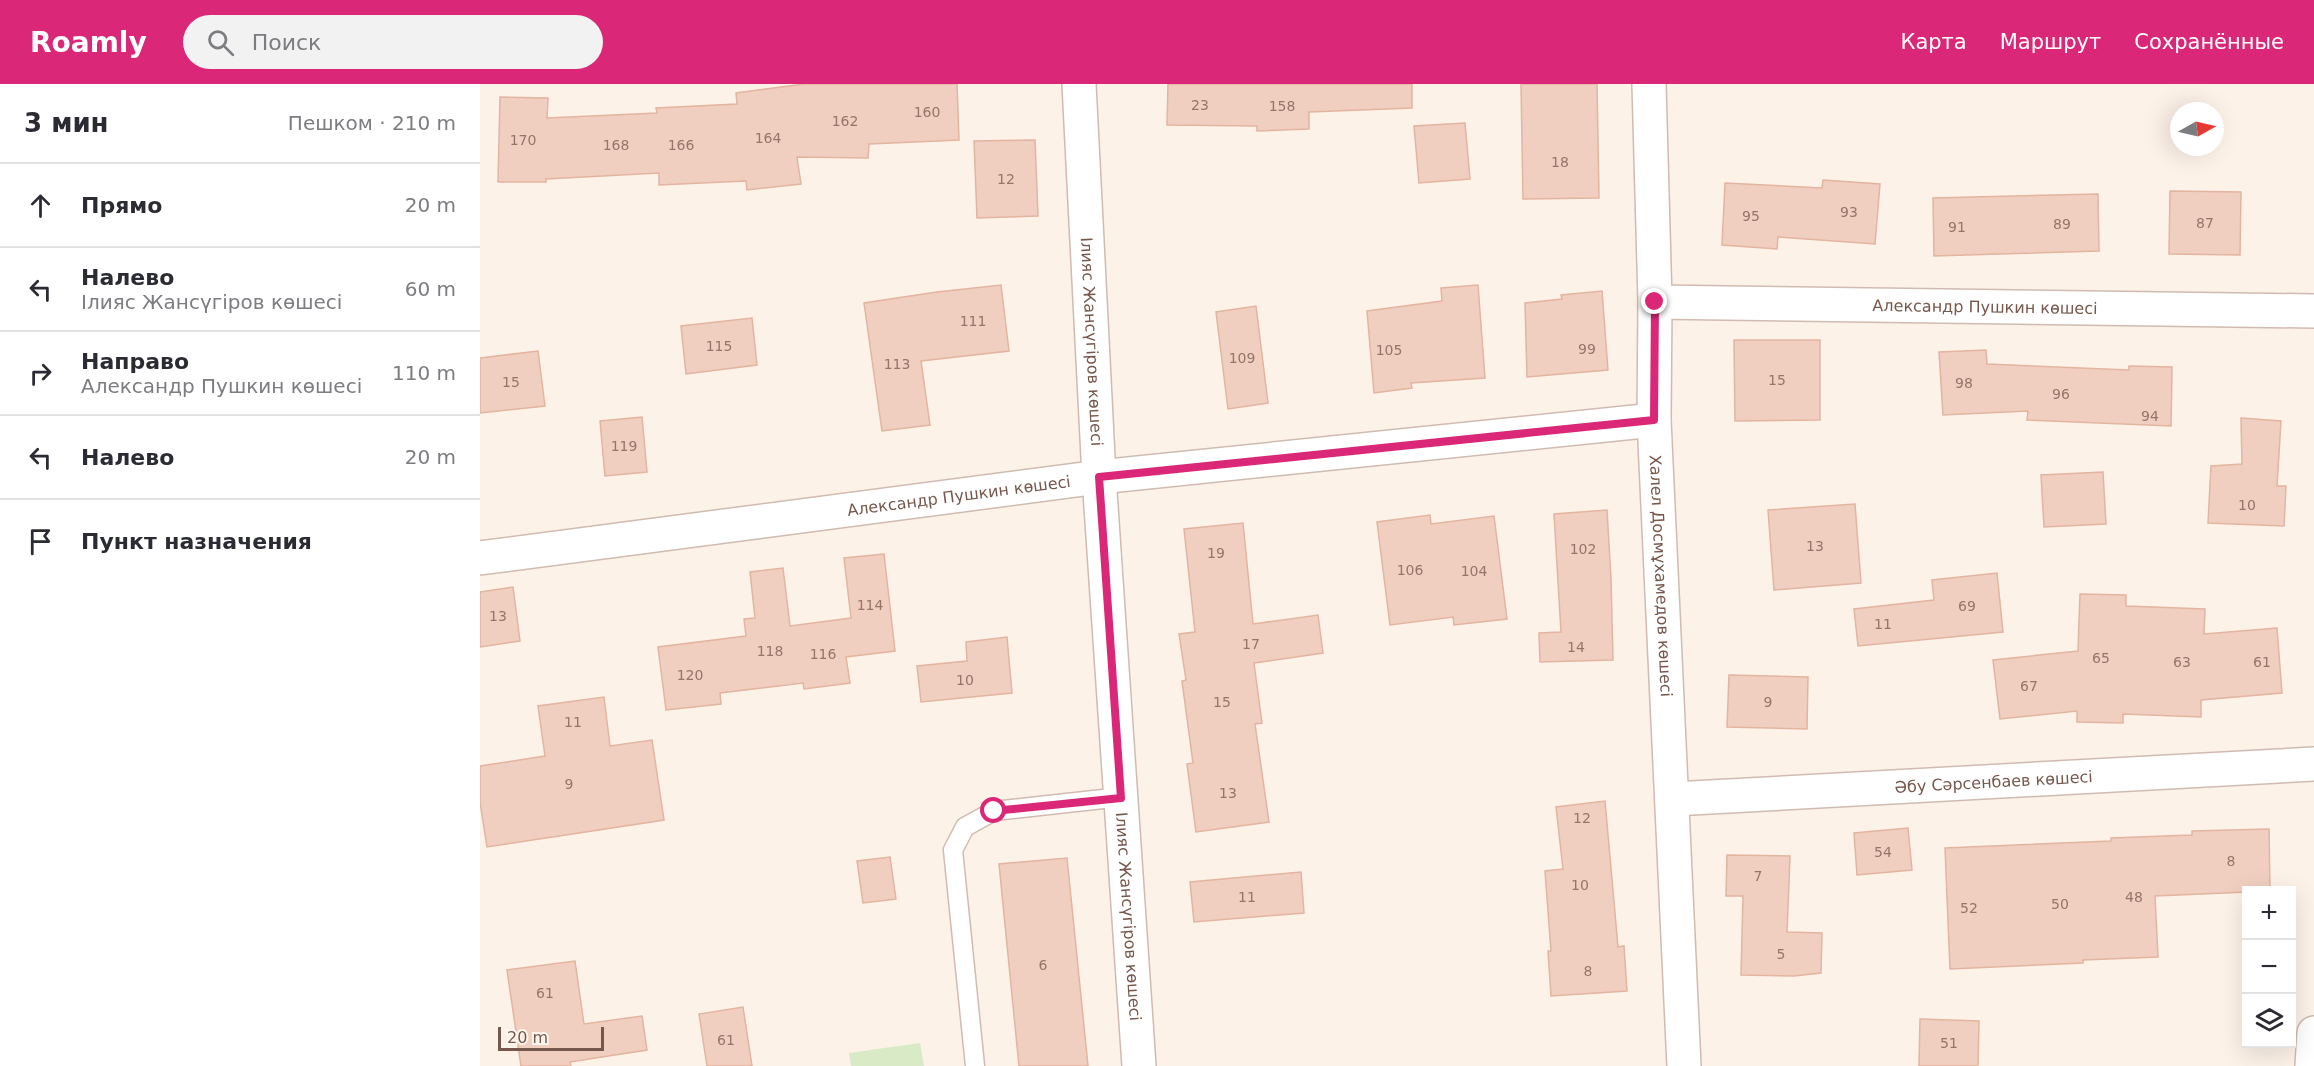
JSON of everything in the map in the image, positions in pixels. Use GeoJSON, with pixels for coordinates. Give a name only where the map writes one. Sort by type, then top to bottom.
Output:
{"type":"FeatureCollection","features":[{"type":"Feature","properties":{"kind":"street","name":"Ілияс Жансүгіров көшесі"},"geometry":{"type":"LineString","coordinates":[[1078,84],[1099,477],[1139,1066]]}},
{"type":"Feature","properties":{"kind":"street","name":"Халел Досмұхамедов көшесі"},"geometry":{"type":"LineString","coordinates":[[1649,84],[1655,302],[1654,420],[1684,1066]]}},
{"type":"Feature","properties":{"kind":"street","name":"Александр Пушкин көшесі"},"geometry":{"type":"LineString","coordinates":[[1655,302],[2314,311]]}},
{"type":"Feature","properties":{"kind":"street","name":"Александр Пушкин көшесі"},"geometry":{"type":"LineString","coordinates":[[480,558],[1099,477],[1654,420]]}},
{"type":"Feature","properties":{"kind":"street","name":"Әбу Сәрсенбаев көшесі"},"geometry":{"type":"LineString","coordinates":[[1673,800],[2314,764]]}},
{"type":"Feature","properties":{"kind":"street"},"geometry":{"type":"LineString","coordinates":[[2312,1066],[2314,1033]]}},
{"type":"Feature","properties":{"kind":"lane"},"geometry":{"type":"LineString","coordinates":[[975,1066],[953,850],[965,827],[994,811],[1121,798]]}},
{"type":"Feature","properties":{"kind":"green space"},"geometry":{"type":"Polygon","coordinates":[[[920,1043],[924,1066],[851,1066],[849,1053],[920,1043]]]}},
{"type":"Feature","properties":{"kind":"building"},"geometry":{"type":"Polygon","coordinates":[[[804,84],[957,84],[959,140],[869,144],[868,158],[797,157],[801,184],[747,190],[746,181],[659,185],[659,173],[546,179],[546,182],[498,182],[500,97],[548,98],[547,118],[657,113],[656,108],[737,104],[736,93],[804,84]]]}},
{"type":"Feature","properties":{"kind":"building"},"geometry":{"type":"Polygon","coordinates":[[[1168,84],[1412,84],[1412,108],[1309,112],[1309,129],[1257,131],[1257,126],[1167,125],[1168,84]]]}},
{"type":"Feature","properties":{"kind":"building"},"geometry":{"type":"Polygon","coordinates":[[[1521,84],[1597,84],[1599,198],[1523,199],[1521,84]]]}},
{"type":"Feature","properties":{"kind":"building"},"geometry":{"type":"Polygon","coordinates":[[[1465,123],[1470,179],[1419,183],[1414,126],[1465,123]]]}},
{"type":"Feature","properties":{"kind":"building"},"geometry":{"type":"Polygon","coordinates":[[[1035,140],[1038,216],[977,218],[974,141],[1035,140]]]}},
{"type":"Feature","properties":{"kind":"building"},"geometry":{"type":"Polygon","coordinates":[[[1823,180],[1880,184],[1875,244],[1778,237],[1777,249],[1722,245],[1725,183],[1822,188],[1823,180]]]}},
{"type":"Feature","properties":{"kind":"building"},"geometry":{"type":"Polygon","coordinates":[[[2170,191],[2241,192],[2240,255],[2169,254],[2170,191]]]}},
{"type":"Feature","properties":{"kind":"building"},"geometry":{"type":"Polygon","coordinates":[[[2098,194],[2099,251],[1934,256],[1933,198],[2098,194]]]}},
{"type":"Feature","properties":{"kind":"building"},"geometry":{"type":"Polygon","coordinates":[[[1001,285],[1009,351],[921,361],[930,425],[882,431],[864,303],[1001,285]]]}},
{"type":"Feature","properties":{"kind":"building"},"geometry":{"type":"Polygon","coordinates":[[[1478,285],[1485,378],[1411,383],[1412,388],[1374,393],[1367,311],[1442,301],[1441,288],[1478,285]]]}},
{"type":"Feature","properties":{"kind":"building"},"geometry":{"type":"Polygon","coordinates":[[[1602,291],[1608,370],[1527,377],[1525,303],[1562,299],[1561,295],[1602,291]]]}},
{"type":"Feature","properties":{"kind":"building"},"geometry":{"type":"Polygon","coordinates":[[[1256,306],[1268,403],[1228,409],[1216,312],[1256,306]]]}},
{"type":"Feature","properties":{"kind":"building"},"geometry":{"type":"Polygon","coordinates":[[[752,318],[757,365],[686,374],[681,326],[752,318]]]}},
{"type":"Feature","properties":{"kind":"building"},"geometry":{"type":"Polygon","coordinates":[[[1734,340],[1820,340],[1820,420],[1735,421],[1734,340]]]}},
{"type":"Feature","properties":{"kind":"building"},"geometry":{"type":"Polygon","coordinates":[[[1986,350],[1987,364],[2129,370],[2129,366],[2172,367],[2171,426],[2027,420],[2028,411],[1943,415],[1939,352],[1986,350]]]}},
{"type":"Feature","properties":{"kind":"building"},"geometry":{"type":"Polygon","coordinates":[[[538,351],[545,406],[480,413],[480,358],[538,351]]]}},
{"type":"Feature","properties":{"kind":"building"},"geometry":{"type":"Polygon","coordinates":[[[642,417],[647,472],[605,476],[600,421],[642,417]]]}},
{"type":"Feature","properties":{"kind":"building"},"geometry":{"type":"Polygon","coordinates":[[[2241,418],[2281,421],[2277,486],[2286,486],[2284,526],[2208,523],[2211,466],[2242,464],[2241,418]]]}},
{"type":"Feature","properties":{"kind":"building"},"geometry":{"type":"Polygon","coordinates":[[[2103,472],[2106,524],[2044,527],[2041,475],[2103,472]]]}},
{"type":"Feature","properties":{"kind":"building"},"geometry":{"type":"Polygon","coordinates":[[[1855,504],[1861,583],[1774,590],[1768,510],[1855,504]]]}},
{"type":"Feature","properties":{"kind":"building"},"geometry":{"type":"Polygon","coordinates":[[[1607,510],[1613,660],[1540,662],[1539,633],[1561,632],[1554,514],[1607,510]]]}},
{"type":"Feature","properties":{"kind":"building"},"geometry":{"type":"Polygon","coordinates":[[[1430,515],[1431,524],[1494,516],[1507,619],[1454,625],[1453,617],[1390,625],[1377,522],[1430,515]]]}},
{"type":"Feature","properties":{"kind":"building"},"geometry":{"type":"Polygon","coordinates":[[[1243,523],[1253,624],[1318,615],[1323,653],[1254,663],[1262,723],[1255,724],[1269,822],[1196,832],[1187,764],[1193,763],[1182,681],[1186,680],[1179,634],[1195,632],[1184,529],[1243,523]]]}},
{"type":"Feature","properties":{"kind":"building"},"geometry":{"type":"Polygon","coordinates":[[[884,554],[895,651],[846,657],[850,683],[804,689],[803,683],[720,693],[721,704],[666,710],[658,647],[746,636],[744,619],[755,618],[750,572],[783,568],[790,626],[851,618],[844,558],[884,554]]]}},
{"type":"Feature","properties":{"kind":"building"},"geometry":{"type":"Polygon","coordinates":[[[1997,573],[2003,632],[1858,646],[1854,609],[1934,600],[1932,580],[1997,573]]]}},
{"type":"Feature","properties":{"kind":"building"},"geometry":{"type":"Polygon","coordinates":[[[513,587],[520,641],[480,647],[480,592],[513,587]]]}},
{"type":"Feature","properties":{"kind":"building"},"geometry":{"type":"Polygon","coordinates":[[[2080,594],[2126,595],[2126,606],[2205,609],[2204,634],[2277,628],[2282,693],[2201,700],[2201,717],[2123,714],[2123,723],[2077,722],[2077,711],[2000,719],[1993,660],[2078,651],[2080,594]]]}},
{"type":"Feature","properties":{"kind":"building"},"geometry":{"type":"Polygon","coordinates":[[[1007,637],[1012,693],[921,702],[917,666],[967,661],[966,642],[1007,637]]]}},
{"type":"Feature","properties":{"kind":"building"},"geometry":{"type":"Polygon","coordinates":[[[1729,675],[1808,677],[1807,729],[1727,727],[1729,675]]]}},
{"type":"Feature","properties":{"kind":"building"},"geometry":{"type":"Polygon","coordinates":[[[604,697],[610,746],[652,740],[664,820],[487,847],[480,802],[480,766],[545,756],[538,706],[604,697]]]}},
{"type":"Feature","properties":{"kind":"building"},"geometry":{"type":"Polygon","coordinates":[[[1605,801],[1618,947],[1624,946],[1627,991],[1551,996],[1548,951],[1551,951],[1545,871],[1563,869],[1556,807],[1605,801]]]}},
{"type":"Feature","properties":{"kind":"building"},"geometry":{"type":"Polygon","coordinates":[[[1908,828],[1912,870],[1857,875],[1854,833],[1908,828]]]}},
{"type":"Feature","properties":{"kind":"building"},"geometry":{"type":"Polygon","coordinates":[[[2269,829],[2270,886],[2242,886],[2242,892],[2155,896],[2158,957],[1950,969],[1945,848],[2111,841],[2111,838],[2192,835],[2192,831],[2269,829]]]}},
{"type":"Feature","properties":{"kind":"building"},"geometry":{"type":"Polygon","coordinates":[[[1727,855],[1790,856],[1787,932],[1822,933],[1821,973],[1794,976],[1741,975],[1743,896],[1726,896],[1727,855]]]}},
{"type":"Feature","properties":{"kind":"building"},"geometry":{"type":"Polygon","coordinates":[[[890,857],[896,899],[863,903],[857,861],[890,857]]]}},
{"type":"Feature","properties":{"kind":"building"},"geometry":{"type":"Polygon","coordinates":[[[1067,858],[1088,1066],[1019,1066],[999,864],[1067,858]]]}},
{"type":"Feature","properties":{"kind":"building"},"geometry":{"type":"Polygon","coordinates":[[[1301,872],[1304,913],[1194,922],[1190,882],[1301,872]]]}},
{"type":"Feature","properties":{"kind":"building"},"geometry":{"type":"Polygon","coordinates":[[[575,961],[584,1024],[642,1016],[647,1050],[570,1062],[571,1066],[521,1066],[507,970],[575,961]]]}},
{"type":"Feature","properties":{"kind":"building"},"geometry":{"type":"Polygon","coordinates":[[[743,1007],[752,1066],[707,1066],[699,1014],[743,1007]]]}},
{"type":"Feature","properties":{"kind":"building"},"geometry":{"type":"Polygon","coordinates":[[[1920,1019],[1979,1021],[1978,1066],[1919,1066],[1920,1019]]]}},
{"type":"Feature","properties":{"kind":"route"},"geometry":{"type":"LineString","coordinates":[[994,811],[1121,798],[1099,477],[1654,420],[1655,302]]}}]}
